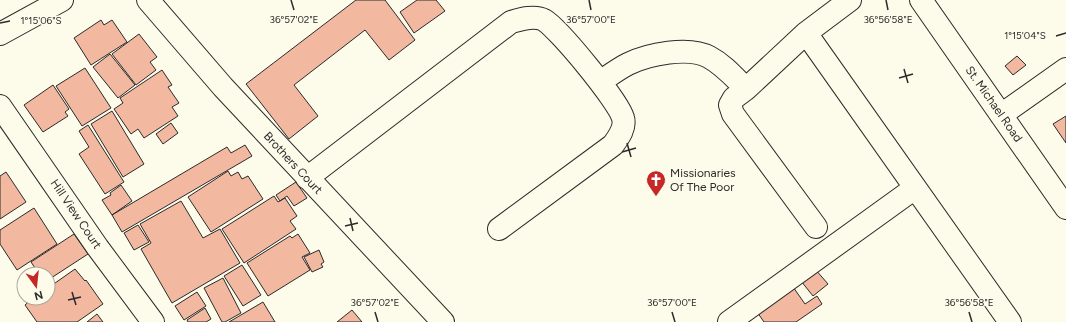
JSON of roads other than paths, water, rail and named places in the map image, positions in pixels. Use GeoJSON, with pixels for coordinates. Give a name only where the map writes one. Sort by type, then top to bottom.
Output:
{"type":"FeatureCollection","features":[{"type":"Feature","properties":{"kind":"street"},"geometry":{"type":"LineString","coordinates":[[0,34],[62,0]]}},
{"type":"Feature","properties":{"kind":"street","name":"Brothers Court"},"geometry":{"type":"LineString","coordinates":[[148,0],[223,87],[443,322]]}},
{"type":"Feature","properties":{"kind":"street"},"geometry":{"type":"LineString","coordinates":[[816,227],[733,114],[730,105],[734,98],[746,89],[806,33],[850,0]]}},
{"type":"Feature","properties":{"kind":"street","name":"St. Michael Road"},"geometry":{"type":"LineString","coordinates":[[921,0],[1066,208]]}},
{"type":"Feature","properties":{"kind":"street"},"geometry":{"type":"LineString","coordinates":[[307,178],[511,22],[525,18],[543,20],[559,33],[600,82],[623,117],[624,125],[613,146],[499,229]]}},
{"type":"Feature","properties":{"kind":"street"},"geometry":{"type":"LineString","coordinates":[[806,33],[1010,322]]}},
{"type":"Feature","properties":{"kind":"street"},"geometry":{"type":"LineString","coordinates":[[600,82],[629,64],[656,55],[686,51],[707,56],[727,69],[746,89]]}},
{"type":"Feature","properties":{"kind":"street"},"geometry":{"type":"LineString","coordinates":[[1001,115],[1066,70]]}},
{"type":"Feature","properties":{"kind":"street","name":"Hill View Court"},"geometry":{"type":"LineString","coordinates":[[0,106],[98,248],[153,322]]}},
{"type":"Feature","properties":{"kind":"street"},"geometry":{"type":"LineString","coordinates":[[729,322],[915,188]]}},
{"type":"Feature","properties":{"kind":"place","name":"Missionaries Of The Poor"},"geometry":{"type":"Point","coordinates":[656,197]}}]}
